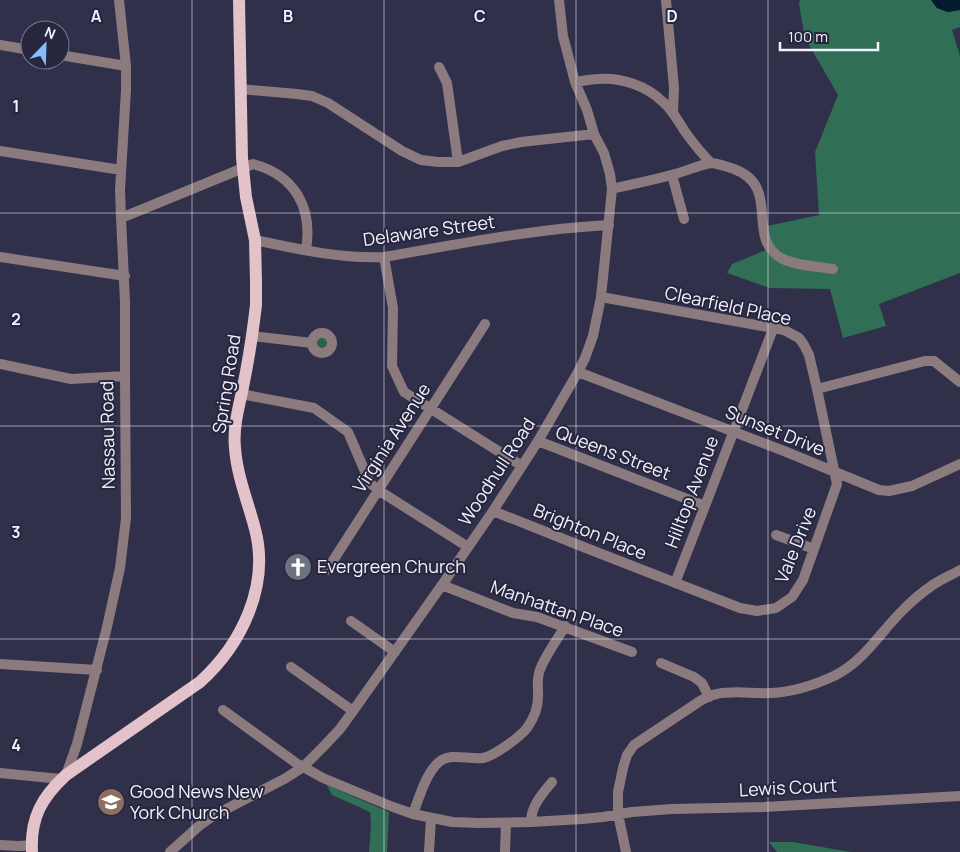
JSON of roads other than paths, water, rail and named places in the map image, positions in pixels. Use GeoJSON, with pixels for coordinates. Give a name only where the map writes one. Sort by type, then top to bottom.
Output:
{"type":"FeatureCollection","features":[{"type":"Feature","properties":{"kind":"main road","name":"Spring Road"},"geometry":{"type":"LineString","coordinates":[[64,777],[200,682],[212,671],[238,633],[250,611],[256,594],[259,562],[255,529],[238,474],[234,448],[236,423],[256,305],[255,240],[242,168],[239,0]]}},
{"type":"Feature","properties":{"kind":"main road","name":"Nassau Road"},"geometry":{"type":"LineString","coordinates":[[32,848],[36,816],[43,801],[64,777]]}},
{"type":"Feature","properties":{"kind":"street","name":"Nassau Road"},"geometry":{"type":"LineString","coordinates":[[64,777],[77,744],[97,670],[125,535],[125,276],[121,217],[121,170],[126,66],[119,0]]}},
{"type":"Feature","properties":{"kind":"street","name":"Woodhull Road"},"geometry":{"type":"LineString","coordinates":[[170,852],[213,816],[286,778],[303,767],[334,735],[395,652],[493,511],[538,441],[578,372],[593,336],[601,297],[612,189],[604,153],[594,134],[588,110],[575,82],[564,36],[559,0]]}},
{"type":"Feature","properties":{"kind":"street"},"geometry":{"type":"LineString","coordinates":[[666,0],[674,88],[673,113]]}},
{"type":"Feature","properties":{"kind":"street"},"geometry":{"type":"LineString","coordinates":[[0,45],[20,48]]}},
{"type":"Feature","properties":{"kind":"street"},"geometry":{"type":"LineString","coordinates":[[70,57],[126,66]]}},
{"type":"Feature","properties":{"kind":"street"},"geometry":{"type":"LineString","coordinates":[[439,67],[447,83],[458,162]]}},
{"type":"Feature","properties":{"kind":"street"},"geometry":{"type":"LineString","coordinates":[[575,82],[600,78],[616,79],[634,84],[653,94],[664,102],[698,150],[711,163],[744,173],[756,184],[761,197],[762,224],[765,238],[780,257],[793,263],[833,269]]}},
{"type":"Feature","properties":{"kind":"street"},"geometry":{"type":"LineString","coordinates":[[240,89],[312,96],[328,103],[420,160],[458,162],[502,146],[521,142],[594,134]]}},
{"type":"Feature","properties":{"kind":"street"},"geometry":{"type":"LineString","coordinates":[[0,151],[121,170]]}},
{"type":"Feature","properties":{"kind":"street"},"geometry":{"type":"LineString","coordinates":[[612,189],[672,175],[711,163]]}},
{"type":"Feature","properties":{"kind":"street"},"geometry":{"type":"LineString","coordinates":[[121,217],[253,164],[273,171],[291,186],[299,197],[305,211],[308,226],[306,250]]}},
{"type":"Feature","properties":{"kind":"street"},"geometry":{"type":"LineString","coordinates":[[672,175],[684,219]]}},
{"type":"Feature","properties":{"kind":"street","name":"Delaware Street"},"geometry":{"type":"LineString","coordinates":[[255,240],[346,257],[365,258],[384,257],[520,233],[580,226],[609,225]]}},
{"type":"Feature","properties":{"kind":"street"},"geometry":{"type":"LineString","coordinates":[[0,257],[125,276]]}},
{"type":"Feature","properties":{"kind":"street"},"geometry":{"type":"LineString","coordinates":[[384,257],[393,308],[392,366],[404,392],[522,466]]}},
{"type":"Feature","properties":{"kind":"street","name":"Clearfield Place"},"geometry":{"type":"LineString","coordinates":[[601,297],[773,328],[791,333],[799,338],[809,355],[835,472]]}},
{"type":"Feature","properties":{"kind":"street","name":"Virginia Avenue"},"geometry":{"type":"LineString","coordinates":[[327,570],[485,324]]}},
{"type":"Feature","properties":{"kind":"street","name":"Hilltop Avenue"},"geometry":{"type":"LineString","coordinates":[[675,583],[773,328]]}},
{"type":"Feature","properties":{"kind":"street"},"geometry":{"type":"LineString","coordinates":[[252,336],[312,343]]}},
{"type":"Feature","properties":{"kind":"street"},"geometry":{"type":"LineString","coordinates":[[817,389],[925,361],[934,361],[960,382]]}},
{"type":"Feature","properties":{"kind":"street"},"geometry":{"type":"LineString","coordinates":[[0,364],[71,379],[124,376]]}},
{"type":"Feature","properties":{"kind":"street","name":"Sunset Drive"},"geometry":{"type":"LineString","coordinates":[[578,372],[733,431],[879,490],[889,491],[912,486],[960,464]]}},
{"type":"Feature","properties":{"kind":"street"},"geometry":{"type":"LineString","coordinates":[[241,394],[314,408],[348,432],[370,483],[468,547]]}},
{"type":"Feature","properties":{"kind":"street","name":"Queens Street"},"geometry":{"type":"LineString","coordinates":[[538,441],[706,506]]}},
{"type":"Feature","properties":{"kind":"street","name":"Vale Drive"},"geometry":{"type":"LineString","coordinates":[[675,583],[740,608],[757,611],[776,608],[792,596],[803,580],[838,484],[835,472]]}},
{"type":"Feature","properties":{"kind":"street","name":"Brighton Place"},"geometry":{"type":"LineString","coordinates":[[493,511],[675,583]]}},
{"type":"Feature","properties":{"kind":"street"},"geometry":{"type":"LineString","coordinates":[[776,535],[814,549]]}},
{"type":"Feature","properties":{"kind":"street"},"geometry":{"type":"LineString","coordinates":[[626,852],[617,806],[620,780],[627,755],[634,745],[709,696],[726,693],[794,691],[819,683],[839,673],[866,653],[893,620],[914,600],[931,586],[960,570]]}},
{"type":"Feature","properties":{"kind":"street","name":"Manhattan Place"},"geometry":{"type":"LineString","coordinates":[[442,585],[512,613],[537,617],[565,626],[632,652]]}},
{"type":"Feature","properties":{"kind":"street"},"geometry":{"type":"LineString","coordinates":[[351,621],[395,652]]}},
{"type":"Feature","properties":{"kind":"street"},"geometry":{"type":"LineString","coordinates":[[413,814],[428,776],[440,761],[449,757],[485,758],[494,754],[526,730],[536,713],[539,672],[565,626]]}},
{"type":"Feature","properties":{"kind":"street"},"geometry":{"type":"LineString","coordinates":[[661,663],[694,676],[702,683],[709,696]]}},
{"type":"Feature","properties":{"kind":"street"},"geometry":{"type":"LineString","coordinates":[[0,664],[97,670]]}},
{"type":"Feature","properties":{"kind":"street"},"geometry":{"type":"LineString","coordinates":[[292,667],[353,710]]}},
{"type":"Feature","properties":{"kind":"street","name":"Lewis Court"},"geometry":{"type":"LineString","coordinates":[[223,710],[303,767],[323,778],[413,814],[452,822],[531,822],[582,819],[672,809],[960,796]]}},
{"type":"Feature","properties":{"kind":"street"},"geometry":{"type":"LineString","coordinates":[[0,773],[64,777]]}},
{"type":"Feature","properties":{"kind":"street"},"geometry":{"type":"LineString","coordinates":[[531,822],[531,816],[536,804],[552,782]]}},
{"type":"Feature","properties":{"kind":"street"},"geometry":{"type":"LineString","coordinates":[[429,852],[431,818]]}},
{"type":"Feature","properties":{"kind":"street"},"geometry":{"type":"LineString","coordinates":[[505,852],[506,823]]}},
{"type":"Feature","properties":{"kind":"street"},"geometry":{"type":"LineString","coordinates":[[0,845],[32,848]]}},
{"type":"Feature","properties":{"kind":"water"},"geometry":{"type":"Polygon","coordinates":[[[931,0],[960,0],[960,10],[948,12],[937,8],[931,0]]]}},
{"type":"Feature","properties":{"kind":"place","name":"Evergreen Church"},"geometry":{"type":"Point","coordinates":[298,567]}},
{"type":"Feature","properties":{"kind":"place","name":"Good News New York Church"},"geometry":{"type":"Point","coordinates":[111,802]}}]}
